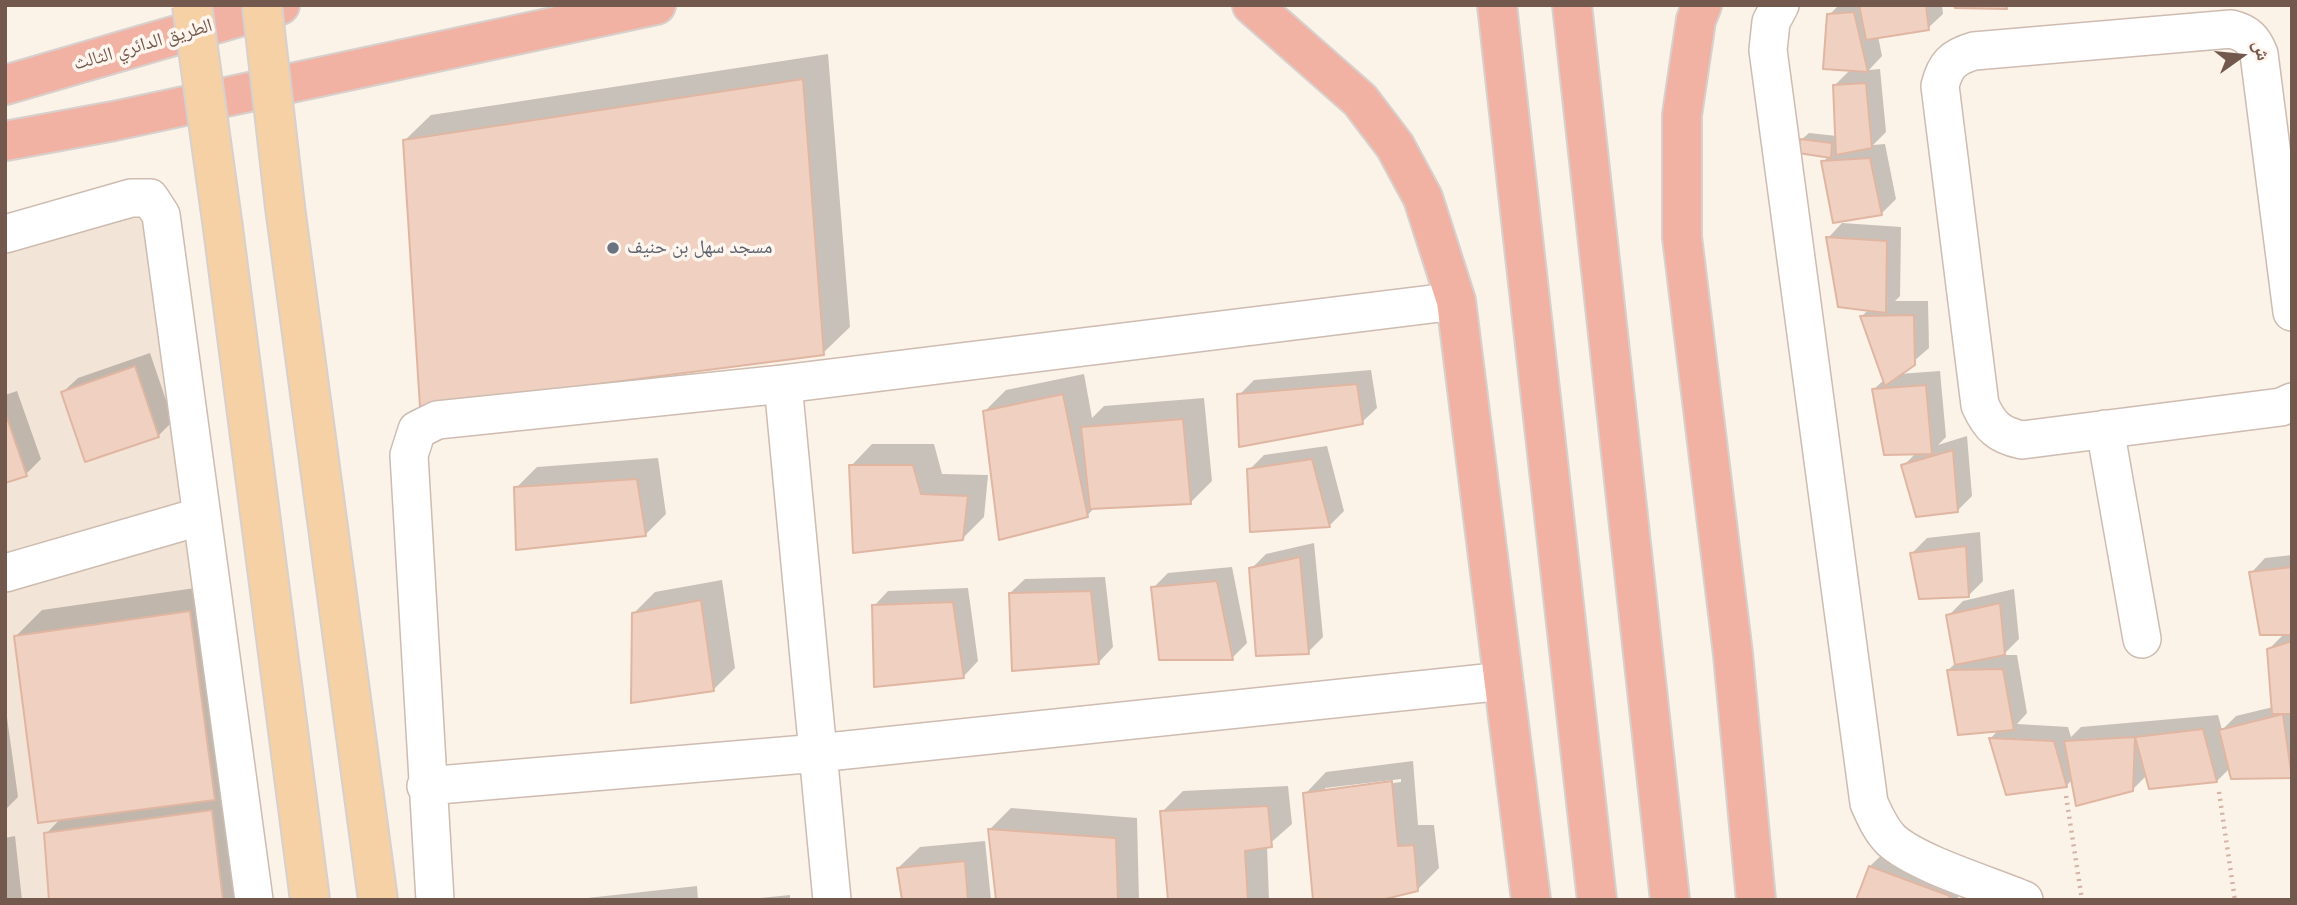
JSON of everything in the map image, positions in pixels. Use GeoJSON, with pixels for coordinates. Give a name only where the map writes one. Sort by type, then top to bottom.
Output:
{"type":"FeatureCollection","features":[{"type":"Feature","properties":{"kind":"highway","name":"الطريق الدائري الثالث"},"geometry":{"type":"LineString","coordinates":[[5,85],[281,5]]}},
{"type":"Feature","properties":{"kind":"highway"},"geometry":{"type":"LineString","coordinates":[[5,141],[128,118],[656,5]]}},
{"type":"Feature","properties":{"kind":"highway"},"geometry":{"type":"LineString","coordinates":[[1252,5],[1360,100],[1395,146],[1423,198],[1455,301],[1531,900]]}},
{"type":"Feature","properties":{"kind":"highway"},"geometry":{"type":"LineString","coordinates":[[1497,5],[1597,900]]}},
{"type":"Feature","properties":{"kind":"highway"},"geometry":{"type":"LineString","coordinates":[[1572,5],[1669,896]]}},
{"type":"Feature","properties":{"kind":"highway"},"geometry":{"type":"LineString","coordinates":[[1702,5],[1696,20],[1682,116],[1682,237],[1733,654],[1756,900]]}},
{"type":"Feature","properties":{"kind":"main road"},"geometry":{"type":"LineString","coordinates":[[191,5],[223,228],[310,900]]}},
{"type":"Feature","properties":{"kind":"main road"},"geometry":{"type":"LineString","coordinates":[[262,5],[285,207],[378,900]]}},
{"type":"Feature","properties":{"kind":"street"},"geometry":{"type":"LineString","coordinates":[[1780,5],[1771,22],[1768,50],[1869,803],[1879,824],[1892,840],[1910,853],[2024,900]]}},
{"type":"Feature","properties":{"kind":"street"},"geometry":{"type":"LineString","coordinates":[[2292,312],[2259,54],[2253,41],[2244,32],[2231,29],[1974,51],[1956,56],[1944,69],[1940,86],[1980,405],[1989,424],[2003,436],[2022,440],[2281,407],[2292,402]]}},
{"type":"Feature","properties":{"kind":"street"},"geometry":{"type":"LineString","coordinates":[[5,234],[131,198],[150,198],[161,215],[254,900]]}},
{"type":"Feature","properties":{"kind":"street"},"geometry":{"type":"LineString","coordinates":[[435,900],[426,786],[409,455],[416,430],[437,420],[783,384],[1455,301]]}},
{"type":"Feature","properties":{"kind":"street"},"geometry":{"type":"LineString","coordinates":[[783,384],[832,900]]}},
{"type":"Feature","properties":{"kind":"street"},"geometry":{"type":"LineString","coordinates":[[2105,429],[2142,639]]}},
{"type":"Feature","properties":{"kind":"street"},"geometry":{"type":"LineString","coordinates":[[5,573],[202,516]]}},
{"type":"Feature","properties":{"kind":"street"},"geometry":{"type":"LineString","coordinates":[[426,786],[818,753],[1504,681]]}},
{"type":"Feature","properties":{"kind":"path"},"geometry":{"type":"LineString","coordinates":[[2219,792],[2235,900]]}},
{"type":"Feature","properties":{"kind":"path"},"geometry":{"type":"LineString","coordinates":[[2066,796],[2082,900]]}},
{"type":"Feature","properties":{"kind":"shaded area"},"geometry":{"type":"Polygon","coordinates":[[[148,200],[241,900],[5,900],[5,238],[148,200]]]}},
{"type":"Feature","properties":{"kind":"building"},"geometry":{"type":"Polygon","coordinates":[[[1859,5],[1926,5],[1929,30],[1866,40],[1859,5]]]}},
{"type":"Feature","properties":{"kind":"building"},"geometry":{"type":"Polygon","coordinates":[[[1954,5],[2006,5],[2007,9],[1955,8],[1954,5]]]}},
{"type":"Feature","properties":{"kind":"building"},"geometry":{"type":"Polygon","coordinates":[[[1854,12],[1868,72],[1823,69],[1827,14],[1854,12]]]}},
{"type":"Feature","properties":{"kind":"building","name":"مسجد سهل بن حنيف"},"geometry":{"type":"Polygon","coordinates":[[[803,79],[824,355],[420,407],[403,140],[803,79]]]}},
{"type":"Feature","properties":{"kind":"building"},"geometry":{"type":"Polygon","coordinates":[[[1866,83],[1872,148],[1836,155],[1833,85],[1866,83]]]}},
{"type":"Feature","properties":{"kind":"building"},"geometry":{"type":"Polygon","coordinates":[[[1800,139],[1832,143],[1831,158],[1798,153],[1800,139]]]}},
{"type":"Feature","properties":{"kind":"building"},"geometry":{"type":"Polygon","coordinates":[[[1870,158],[1882,215],[1833,223],[1821,161],[1870,158]]]}},
{"type":"Feature","properties":{"kind":"building"},"geometry":{"type":"Polygon","coordinates":[[[1826,237],[1887,241],[1886,313],[1838,307],[1826,237]]]}},
{"type":"Feature","properties":{"kind":"building"},"geometry":{"type":"Polygon","coordinates":[[[1914,315],[1915,365],[1885,386],[1860,316],[1914,315]]]}},
{"type":"Feature","properties":{"kind":"building"},"geometry":{"type":"Polygon","coordinates":[[[135,366],[159,437],[85,462],[61,392],[135,366]]]}},
{"type":"Feature","properties":{"kind":"building"},"geometry":{"type":"Polygon","coordinates":[[[1357,384],[1363,424],[1239,447],[1237,394],[1357,384]]]}},
{"type":"Feature","properties":{"kind":"building"},"geometry":{"type":"Polygon","coordinates":[[[1926,385],[1932,454],[1884,455],[1872,389],[1926,385]]]}},
{"type":"Feature","properties":{"kind":"building"},"geometry":{"type":"Polygon","coordinates":[[[1063,394],[1088,517],[999,540],[983,411],[1063,394]]]}},
{"type":"Feature","properties":{"kind":"building"},"geometry":{"type":"Polygon","coordinates":[[[5,412],[27,476],[5,483],[5,412]]]}},
{"type":"Feature","properties":{"kind":"building"},"geometry":{"type":"Polygon","coordinates":[[[1183,419],[1191,504],[1090,509],[1081,427],[1183,419]]]}},
{"type":"Feature","properties":{"kind":"building"},"geometry":{"type":"Polygon","coordinates":[[[1953,450],[1958,512],[1916,517],[1901,465],[1953,450]]]}},
{"type":"Feature","properties":{"kind":"building"},"geometry":{"type":"Polygon","coordinates":[[[1312,459],[1330,527],[1250,532],[1247,469],[1312,459]]]}},
{"type":"Feature","properties":{"kind":"building"},"geometry":{"type":"Polygon","coordinates":[[[849,465],[913,465],[921,494],[968,496],[963,540],[853,553],[849,465]]]}},
{"type":"Feature","properties":{"kind":"building"},"geometry":{"type":"Polygon","coordinates":[[[637,479],[646,536],[516,550],[514,487],[637,479]]]}},
{"type":"Feature","properties":{"kind":"building"},"geometry":{"type":"Polygon","coordinates":[[[1966,546],[1969,597],[1919,599],[1910,553],[1966,546]]]}},
{"type":"Feature","properties":{"kind":"building"},"geometry":{"type":"Polygon","coordinates":[[[1300,557],[1309,654],[1256,656],[1249,568],[1300,557]]]}},
{"type":"Feature","properties":{"kind":"building"},"geometry":{"type":"Polygon","coordinates":[[[2292,567],[2292,635],[2260,635],[2249,572],[2292,567]]]}},
{"type":"Feature","properties":{"kind":"building"},"geometry":{"type":"Polygon","coordinates":[[[1217,581],[1233,660],[1159,660],[1151,587],[1217,581]]]}},
{"type":"Feature","properties":{"kind":"building"},"geometry":{"type":"Polygon","coordinates":[[[1091,591],[1099,664],[1012,671],[1009,593],[1091,591]]]}},
{"type":"Feature","properties":{"kind":"building"},"geometry":{"type":"Polygon","coordinates":[[[701,600],[714,691],[631,703],[632,613],[701,600]]]}},
{"type":"Feature","properties":{"kind":"building"},"geometry":{"type":"Polygon","coordinates":[[[953,602],[964,678],[874,687],[872,605],[953,602]]]}},
{"type":"Feature","properties":{"kind":"building"},"geometry":{"type":"Polygon","coordinates":[[[2000,603],[2005,655],[1955,665],[1946,615],[2000,603]]]}},
{"type":"Feature","properties":{"kind":"building"},"geometry":{"type":"Polygon","coordinates":[[[190,611],[215,800],[38,823],[14,636],[190,611]]]}},
{"type":"Feature","properties":{"kind":"building"},"geometry":{"type":"Polygon","coordinates":[[[2292,641],[2292,714],[2272,714],[2267,649],[2292,641]]]}},
{"type":"Feature","properties":{"kind":"building"},"geometry":{"type":"Polygon","coordinates":[[[2003,669],[2014,730],[1958,735],[1947,670],[2003,669]]]}},
{"type":"Feature","properties":{"kind":"building"},"geometry":{"type":"Polygon","coordinates":[[[2283,714],[2292,778],[2231,779],[2219,730],[2283,714]]]}},
{"type":"Feature","properties":{"kind":"building"},"geometry":{"type":"Polygon","coordinates":[[[2203,729],[2217,782],[2149,789],[2135,737],[2203,729]]]}},
{"type":"Feature","properties":{"kind":"building"},"geometry":{"type":"Polygon","coordinates":[[[2135,737],[2133,791],[2076,806],[2064,741],[2135,737]]]}},
{"type":"Feature","properties":{"kind":"building"},"geometry":{"type":"Polygon","coordinates":[[[1989,738],[2054,741],[2067,787],[2006,795],[1989,738]]]}},
{"type":"Feature","properties":{"kind":"building"},"geometry":{"type":"Polygon","coordinates":[[[1392,781],[1398,846],[1414,845],[1418,891],[1381,900],[1313,900],[1303,793],[1392,781]]]}},
{"type":"Feature","properties":{"kind":"building"},"geometry":{"type":"Polygon","coordinates":[[[1268,806],[1272,847],[1245,851],[1248,900],[1168,900],[1160,811],[1268,806]]]}},
{"type":"Feature","properties":{"kind":"building"},"geometry":{"type":"Polygon","coordinates":[[[212,810],[223,900],[49,900],[44,833],[212,810]]]}},
{"type":"Feature","properties":{"kind":"building"},"geometry":{"type":"Polygon","coordinates":[[[988,829],[1116,838],[1118,900],[996,900],[988,829]]]}},
{"type":"Feature","properties":{"kind":"building"},"geometry":{"type":"Polygon","coordinates":[[[965,861],[968,900],[902,900],[897,868],[965,861]]]}},
{"type":"Feature","properties":{"kind":"building"},"geometry":{"type":"Polygon","coordinates":[[[1869,866],[1950,896],[1949,900],[1856,900],[1869,866]]]}},
{"type":"Feature","properties":{"kind":"place","name":"مسجد سهل بن حنيف"},"geometry":{"type":"Point","coordinates":[613,248]}}]}
